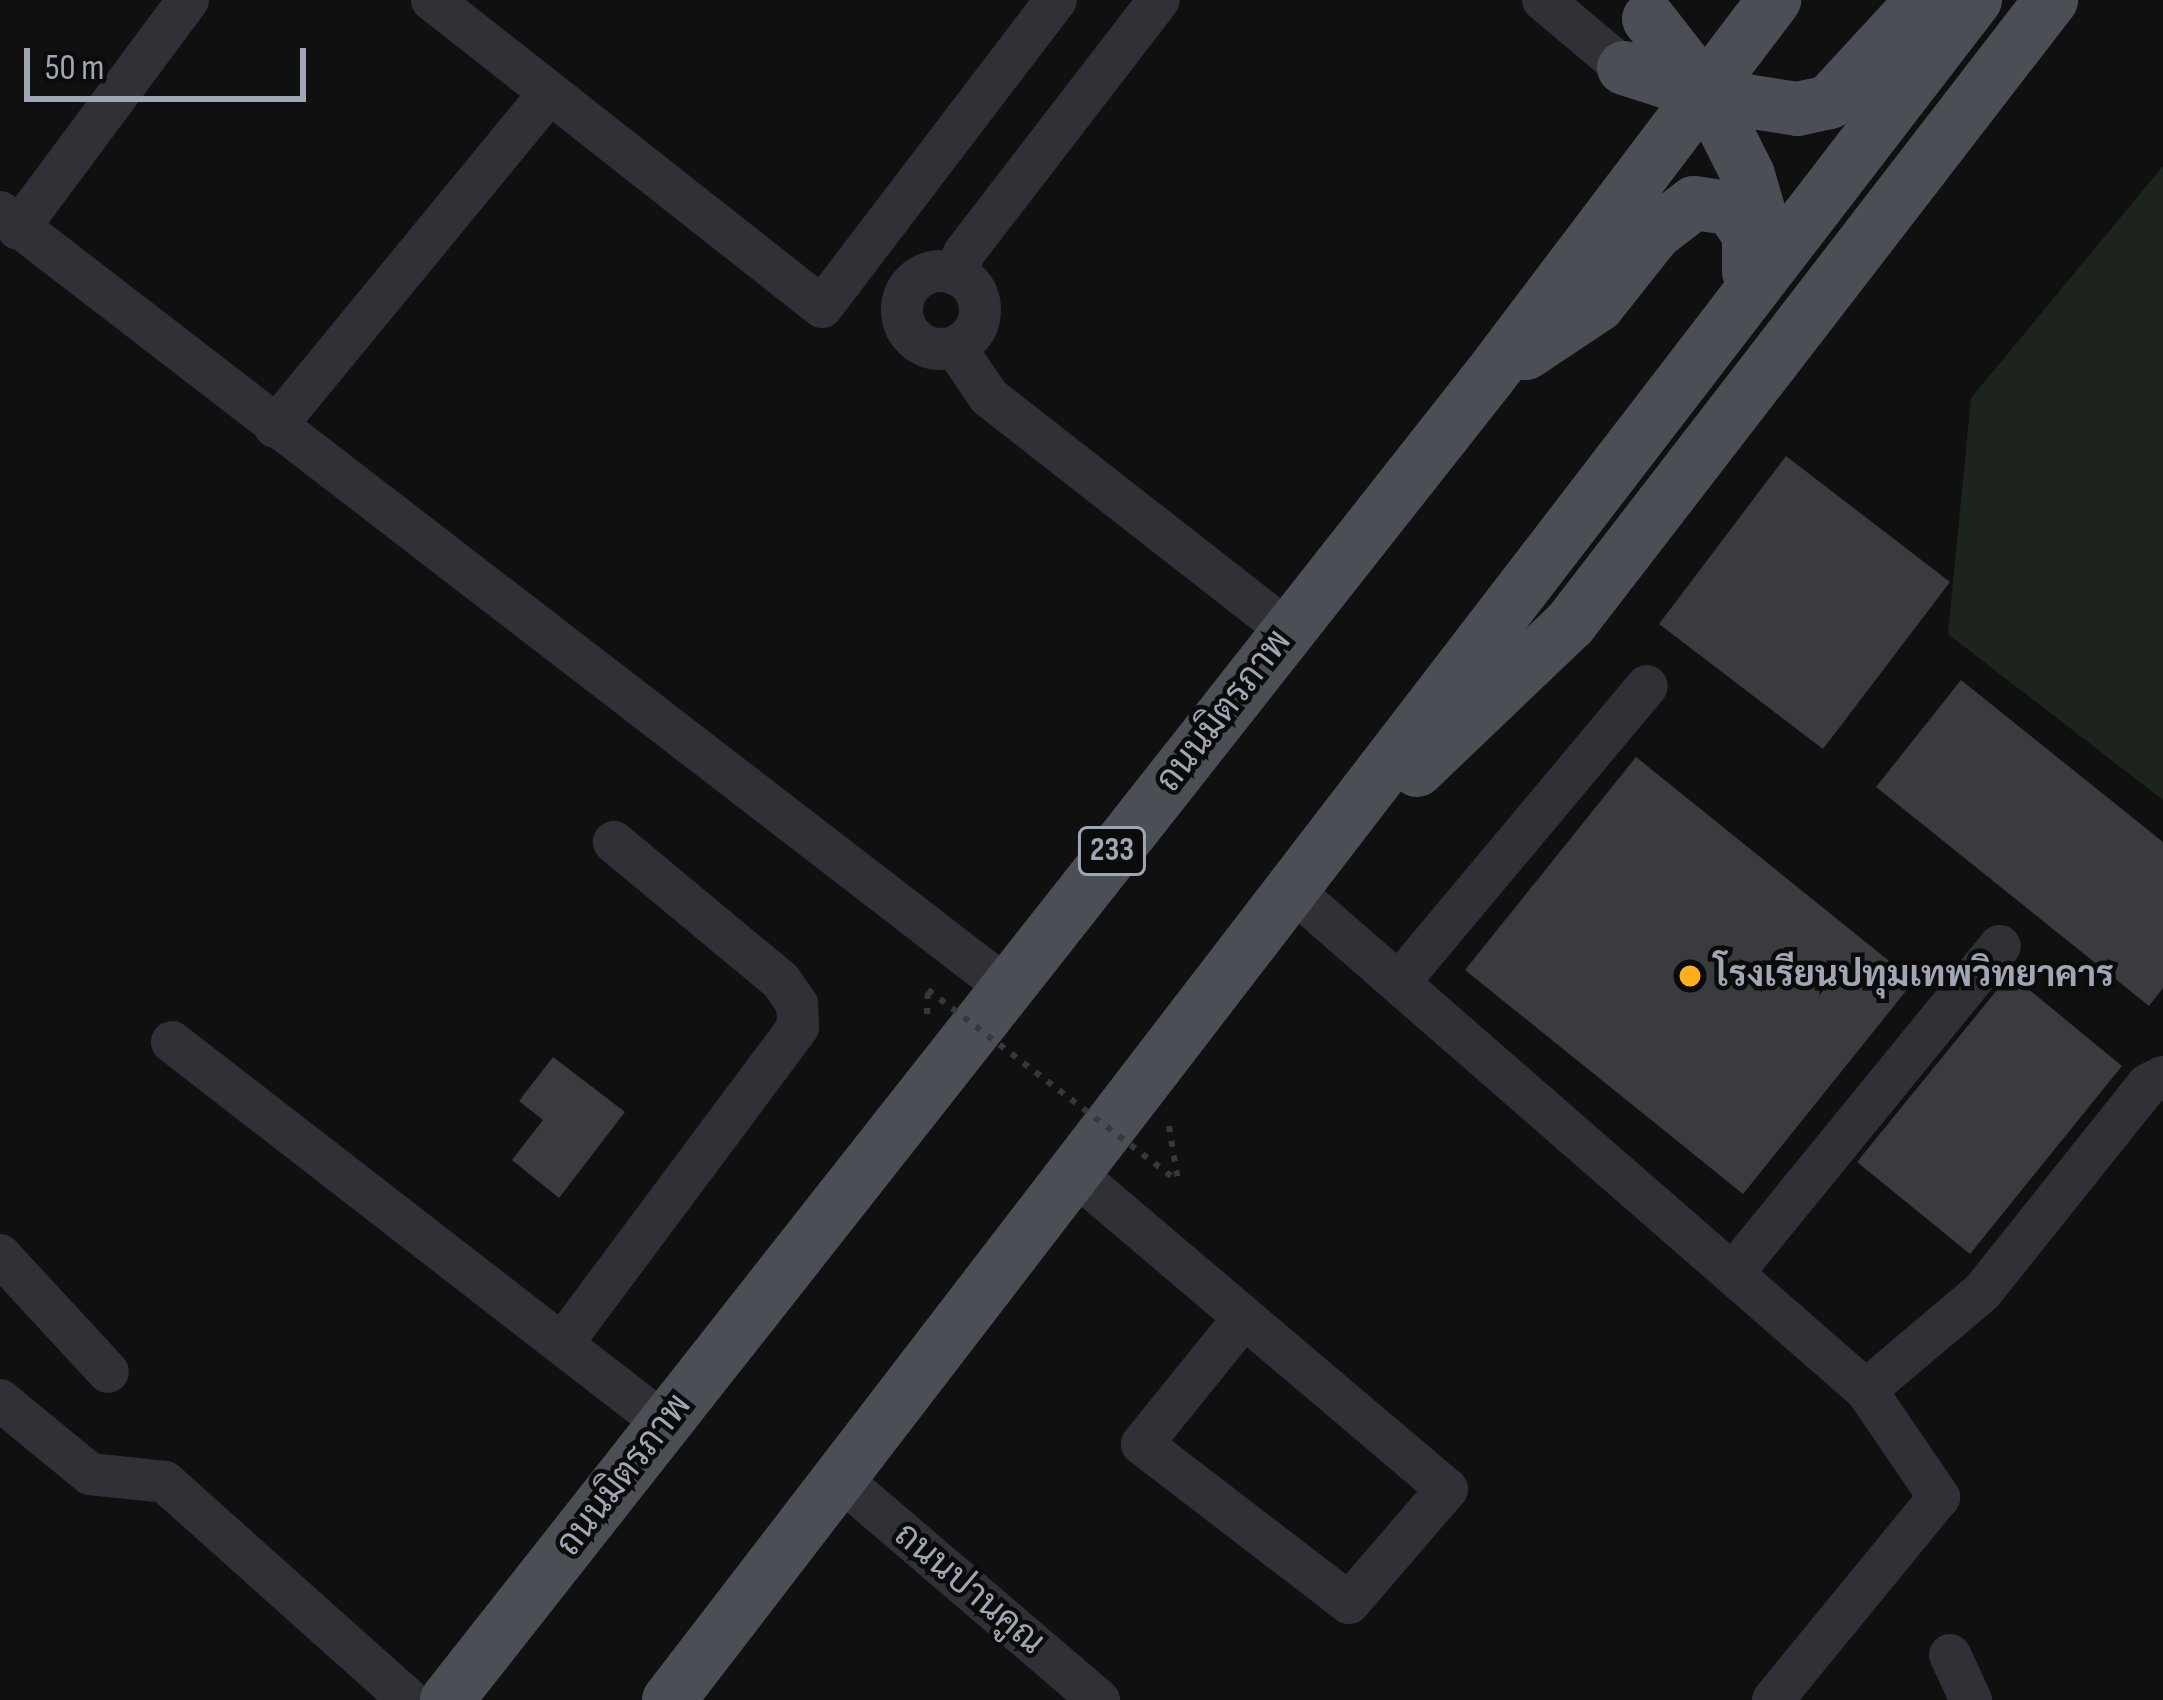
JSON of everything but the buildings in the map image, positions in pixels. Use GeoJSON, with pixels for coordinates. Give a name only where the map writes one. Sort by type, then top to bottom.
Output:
{"type":"FeatureCollection","features":[{"type":"Feature","properties":{"kind":"main road"},"geometry":{"type":"LineString","coordinates":[[1624,68],[1708,95],[1796,109],[1829,102],[1923,0]]}},
{"type":"Feature","properties":{"kind":"main road"},"geometry":{"type":"LineString","coordinates":[[669,1700],[1728,329],[1976,0]]}},
{"type":"Feature","properties":{"kind":"main road"},"geometry":{"type":"LineString","coordinates":[[1292,890],[1570,624],[2051,0]]}},
{"type":"Feature","properties":{"kind":"main road"},"geometry":{"type":"LineString","coordinates":[[1773,1],[1768,80],[1796,109]]}},
{"type":"Feature","properties":{"kind":"main road","name":"ถนนมิตรภาพ"},"geometry":{"type":"LineString","coordinates":[[446,1700],[1490,377],[1708,95],[1773,1]]}},
{"type":"Feature","properties":{"kind":"main road"},"geometry":{"type":"LineString","coordinates":[[1637,10],[1708,95],[1760,216],[1749,272],[1728,329]]}},
{"type":"Feature","properties":{"kind":"main road"},"geometry":{"type":"LineString","coordinates":[[1490,377],[1598,305],[1654,233],[1694,202],[1731,208],[1749,235],[1749,272]]}},
{"type":"Feature","properties":{"kind":"street"},"geometry":{"type":"LineString","coordinates":[[188,0],[9,220],[1006,986]]}},
{"type":"Feature","properties":{"kind":"street"},"geometry":{"type":"LineString","coordinates":[[431,0],[822,307],[1056,0]]}},
{"type":"Feature","properties":{"kind":"street"},"geometry":{"type":"LineString","coordinates":[[957,274],[964,253],[1160,0]]}},
{"type":"Feature","properties":{"kind":"street"},"geometry":{"type":"LineString","coordinates":[[1543,0],[1624,68]]}},
{"type":"Feature","properties":{"kind":"street"},"geometry":{"type":"LineString","coordinates":[[275,428],[548,94]]}},
{"type":"Feature","properties":{"kind":"street"},"geometry":{"type":"LineString","coordinates":[[955,347],[980,316],[974,289],[957,274],[936,272],[914,282],[903,315],[920,342],[955,347],[989,397],[1288,631]]}},
{"type":"Feature","properties":{"kind":"street"},"geometry":{"type":"LineString","coordinates":[[1401,980],[1647,686]]}},
{"type":"Feature","properties":{"kind":"street"},"geometry":{"type":"LineString","coordinates":[[562,1344],[798,1028],[797,1004],[780,980],[614,842]]}},
{"type":"Feature","properties":{"kind":"street"},"geometry":{"type":"LineString","coordinates":[[1292,890],[1401,980],[1866,1390],[1939,1497],[1773,1700]]}},
{"type":"Feature","properties":{"kind":"street"},"geometry":{"type":"LineString","coordinates":[[1733,1273],[2000,946]]}},
{"type":"Feature","properties":{"kind":"street"},"geometry":{"type":"LineString","coordinates":[[172,1042],[665,1424]]}},
{"type":"Feature","properties":{"kind":"street"},"geometry":{"type":"LineString","coordinates":[[1866,1390],[1982,1292],[2147,1084],[2163,1077]]}},
{"type":"Feature","properties":{"kind":"street"},"geometry":{"type":"LineString","coordinates":[[1074,1173],[1447,1490],[1349,1603],[1142,1444],[1243,1319]]}},
{"type":"Feature","properties":{"kind":"street"},"geometry":{"type":"LineString","coordinates":[[0,1255],[108,1372]]}},
{"type":"Feature","properties":{"kind":"street"},"geometry":{"type":"LineString","coordinates":[[0,1400],[90,1474],[165,1482],[409,1700]]}},
{"type":"Feature","properties":{"kind":"street","name":"ถนนปานคูณ"},"geometry":{"type":"LineString","coordinates":[[839,1478],[1100,1700]]}},
{"type":"Feature","properties":{"kind":"street"},"geometry":{"type":"LineString","coordinates":[[1950,1655],[1971,1700]]}},
{"type":"Feature","properties":{"kind":"path"},"geometry":{"type":"LineString","coordinates":[[928,989],[1178,1181]]}},
{"type":"Feature","properties":{"kind":"shaded area"},"geometry":{"type":"Polygon","coordinates":[[[2163,166],[2163,800],[1948,634],[1971,398],[2163,166]]]}},
{"type":"Feature","properties":{"kind":"place","name":"โรงเรียนปทุมเทพวิทยาคาร"},"geometry":{"type":"Point","coordinates":[1690,976]}}]}
